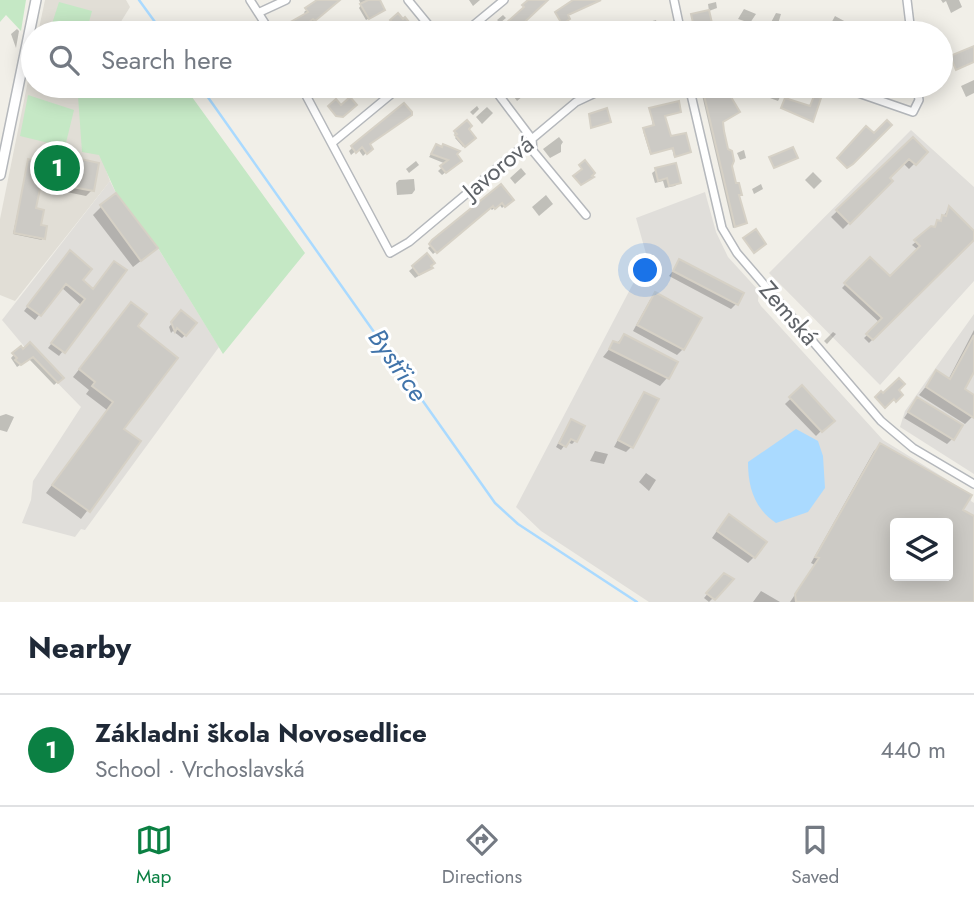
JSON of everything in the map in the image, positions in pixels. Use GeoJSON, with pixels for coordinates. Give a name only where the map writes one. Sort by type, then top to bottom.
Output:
{"type":"FeatureCollection","features":[{"type":"Feature","properties":{"kind":"street"},"geometry":{"type":"LineString","coordinates":[[31,21],[36,0]]}},
{"type":"Feature","properties":{"kind":"street"},"geometry":{"type":"LineString","coordinates":[[250,0],[265,21]]}},
{"type":"Feature","properties":{"kind":"street"},"geometry":{"type":"LineString","coordinates":[[260,12],[286,0]]}},
{"type":"Feature","properties":{"kind":"street"},"geometry":{"type":"LineString","coordinates":[[408,0],[425,21]]}},
{"type":"Feature","properties":{"kind":"street"},"geometry":{"type":"LineString","coordinates":[[479,21],[505,0]]}},
{"type":"Feature","properties":{"kind":"street"},"geometry":{"type":"LineString","coordinates":[[674,0],[678,21]]}},
{"type":"Feature","properties":{"kind":"street"},"geometry":{"type":"LineString","coordinates":[[907,0],[910,21]]}},
{"type":"Feature","properties":{"kind":"street"},"geometry":{"type":"LineString","coordinates":[[0,175],[4,135],[21,63]]}},
{"type":"Feature","properties":{"kind":"street"},"geometry":{"type":"LineString","coordinates":[[308,98],[332,143],[386,98]]}},
{"type":"Feature","properties":{"kind":"street"},"geometry":{"type":"LineString","coordinates":[[501,98],[532,139],[533,151],[586,215]]}},
{"type":"Feature","properties":{"kind":"street","name":"Javorová"},"geometry":{"type":"LineString","coordinates":[[332,143],[390,253],[409,242],[576,102],[584,98]]}},
{"type":"Feature","properties":{"kind":"street","name":"Zemská"},"geometry":{"type":"LineString","coordinates":[[692,98],[722,228],[737,253],[881,421],[913,448],[974,484]]}},
{"type":"Feature","properties":{"kind":"street"},"geometry":{"type":"LineString","coordinates":[[873,98],[913,112],[919,98]]}},
{"type":"Feature","properties":{"kind":"shaded area"},"geometry":{"type":"Polygon","coordinates":[[[45,0],[126,0],[130,7],[121,21],[41,21],[45,0]]]}},
{"type":"Feature","properties":{"kind":"shaded area"},"geometry":{"type":"Polygon","coordinates":[[[24,98],[80,98],[110,181],[15,301],[0,295],[0,219],[24,98]]]}},
{"type":"Feature","properties":{"kind":"shaded area"},"geometry":{"type":"Polygon","coordinates":[[[911,130],[974,187],[974,281],[880,385],[769,273],[911,130]]]}},
{"type":"Feature","properties":{"kind":"shaded area"},"geometry":{"type":"Polygon","coordinates":[[[110,181],[116,193],[158,248],[219,347],[85,530],[81,529],[75,537],[22,523],[31,500],[33,481],[81,407],[38,363],[2,320],[110,181]]]}},
{"type":"Feature","properties":{"kind":"shaded area"},"geometry":{"type":"Polygon","coordinates":[[[705,192],[716,232],[728,257],[759,291],[758,301],[761,306],[883,440],[972,495],[974,602],[649,602],[541,531],[516,507],[647,257],[636,218],[705,192]]]}},
{"type":"Feature","properties":{"kind":"shaded area"},"geometry":{"type":"Polygon","coordinates":[[[974,314],[974,474],[900,427],[905,411],[974,314]]]}},
{"type":"Feature","properties":{"kind":"green space"},"geometry":{"type":"Polygon","coordinates":[[[0,0],[26,0],[21,31],[6,15],[0,22],[0,0]]]}},
{"type":"Feature","properties":{"kind":"green space"},"geometry":{"type":"Polygon","coordinates":[[[59,2],[92,11],[89,21],[53,21],[59,2]]]}},
{"type":"Feature","properties":{"kind":"green space"},"geometry":{"type":"Polygon","coordinates":[[[27,98],[37,98],[74,110],[65,147],[20,136],[27,98]]]}},
{"type":"Feature","properties":{"kind":"green space"},"geometry":{"type":"Polygon","coordinates":[[[78,98],[193,98],[305,253],[223,354],[158,248],[116,193],[99,155],[82,152],[78,98]]]}},
{"type":"Feature","properties":{"kind":"water"},"geometry":{"type":"Polygon","coordinates":[[[796,429],[818,441],[823,456],[825,488],[808,512],[776,523],[757,504],[749,480],[748,462],[796,429]]]}},
{"type":"Feature","properties":{"kind":"building"},"geometry":{"type":"Polygon","coordinates":[[[317,0],[340,0],[315,21],[292,21],[308,12],[305,8],[317,0]]]}},
{"type":"Feature","properties":{"kind":"building"},"geometry":{"type":"Polygon","coordinates":[[[368,0],[380,0],[385,10],[369,19],[360,4],[368,0]]]}},
{"type":"Feature","properties":{"kind":"building"},"geometry":{"type":"Polygon","coordinates":[[[528,0],[548,0],[526,21],[508,21],[524,7],[522,5],[528,0]]]}},
{"type":"Feature","properties":{"kind":"building"},"geometry":{"type":"Polygon","coordinates":[[[573,0],[601,0],[568,15],[570,19],[567,21],[560,21],[555,12],[573,0]]]}},
{"type":"Feature","properties":{"kind":"building"},"geometry":{"type":"Polygon","coordinates":[[[709,10],[712,21],[693,21],[691,14],[709,10]]]}},
{"type":"Feature","properties":{"kind":"building"},"geometry":{"type":"Polygon","coordinates":[[[398,13],[408,21],[391,21],[398,13]]]}},
{"type":"Feature","properties":{"kind":"building"},"geometry":{"type":"Polygon","coordinates":[[[974,46],[974,62],[956,70],[953,55],[974,46]]]}},
{"type":"Feature","properties":{"kind":"building"},"geometry":{"type":"Polygon","coordinates":[[[351,98],[357,105],[343,117],[336,116],[328,106],[336,99],[341,105],[351,98]]]}},
{"type":"Feature","properties":{"kind":"building"},"geometry":{"type":"Polygon","coordinates":[[[705,98],[732,98],[740,112],[723,122],[747,223],[735,227],[705,98]]]}},
{"type":"Feature","properties":{"kind":"building"},"geometry":{"type":"Polygon","coordinates":[[[785,98],[810,106],[813,98],[821,98],[813,122],[781,108],[785,98]]]}},
{"type":"Feature","properties":{"kind":"building"},"geometry":{"type":"Polygon","coordinates":[[[679,101],[681,112],[665,116],[671,136],[686,133],[691,152],[675,157],[673,148],[651,154],[643,128],[654,125],[649,108],[679,101]]]}},
{"type":"Feature","properties":{"kind":"building"},"geometry":{"type":"Polygon","coordinates":[[[404,103],[412,115],[370,144],[373,149],[367,154],[362,147],[356,153],[351,146],[404,103]]]}},
{"type":"Feature","properties":{"kind":"building"},"geometry":{"type":"Polygon","coordinates":[[[607,108],[611,122],[591,128],[589,114],[607,108]]]}},
{"type":"Feature","properties":{"kind":"building"},"geometry":{"type":"Polygon","coordinates":[[[467,120],[472,126],[469,129],[476,138],[465,147],[454,131],[467,120]]]}},
{"type":"Feature","properties":{"kind":"building"},"geometry":{"type":"Polygon","coordinates":[[[887,120],[892,125],[853,164],[847,168],[837,158],[866,126],[874,133],[887,120]]]}},
{"type":"Feature","properties":{"kind":"building"},"geometry":{"type":"Polygon","coordinates":[[[913,137],[928,152],[916,165],[909,159],[890,178],[893,181],[850,224],[836,210],[913,137]]]}},
{"type":"Feature","properties":{"kind":"building"},"geometry":{"type":"Polygon","coordinates":[[[436,144],[460,151],[457,154],[462,161],[446,173],[440,166],[448,160],[431,154],[436,144]]]}},
{"type":"Feature","properties":{"kind":"building"},"geometry":{"type":"Polygon","coordinates":[[[793,147],[798,158],[774,168],[769,157],[793,147]]]}},
{"type":"Feature","properties":{"kind":"building"},"geometry":{"type":"Polygon","coordinates":[[[67,156],[99,163],[94,191],[61,185],[67,156]]]}},
{"type":"Feature","properties":{"kind":"building"},"geometry":{"type":"Polygon","coordinates":[[[28,159],[51,166],[49,186],[41,184],[36,208],[44,210],[41,225],[47,226],[45,239],[14,233],[28,159]]]}},
{"type":"Feature","properties":{"kind":"building"},"geometry":{"type":"Polygon","coordinates":[[[585,160],[595,173],[592,176],[594,177],[581,185],[573,176],[582,169],[579,165],[585,160]]]}},
{"type":"Feature","properties":{"kind":"building"},"geometry":{"type":"Polygon","coordinates":[[[676,163],[681,183],[669,186],[667,178],[658,181],[655,168],[676,163]]]}},
{"type":"Feature","properties":{"kind":"building"},"geometry":{"type":"Polygon","coordinates":[[[501,184],[514,200],[505,207],[502,203],[495,209],[493,206],[437,253],[429,244],[432,240],[501,184]]]}},
{"type":"Feature","properties":{"kind":"building"},"geometry":{"type":"Polygon","coordinates":[[[116,193],[158,248],[141,261],[100,205],[116,193]]]}},
{"type":"Feature","properties":{"kind":"building"},"geometry":{"type":"Polygon","coordinates":[[[949,206],[974,231],[974,240],[873,340],[866,334],[882,318],[844,283],[870,257],[890,276],[920,246],[914,240],[931,226],[935,227],[937,220],[941,221],[942,215],[946,216],[949,206]]]}},
{"type":"Feature","properties":{"kind":"building"},"geometry":{"type":"Polygon","coordinates":[[[756,229],[766,244],[754,253],[743,238],[756,229]]]}},
{"type":"Feature","properties":{"kind":"building"},"geometry":{"type":"Polygon","coordinates":[[[70,250],[92,269],[83,280],[93,289],[114,261],[127,270],[65,353],[51,343],[85,299],[66,284],[41,316],[27,306],[70,250]]]}},
{"type":"Feature","properties":{"kind":"building"},"geometry":{"type":"Polygon","coordinates":[[[427,253],[435,263],[431,266],[433,268],[419,275],[412,266],[427,253]]]}},
{"type":"Feature","properties":{"kind":"building"},"geometry":{"type":"Polygon","coordinates":[[[679,259],[744,293],[738,305],[673,271],[679,259]]]}},
{"type":"Feature","properties":{"kind":"building"},"geometry":{"type":"Polygon","coordinates":[[[655,292],[702,318],[684,350],[637,325],[655,292]]]}},
{"type":"Feature","properties":{"kind":"building"},"geometry":{"type":"Polygon","coordinates":[[[131,302],[147,314],[138,326],[178,358],[124,429],[141,441],[90,512],[52,485],[113,402],[92,386],[95,382],[79,369],[131,302]]]}},
{"type":"Feature","properties":{"kind":"building"},"geometry":{"type":"Polygon","coordinates":[[[181,310],[197,323],[186,336],[177,328],[175,332],[171,322],[181,310]]]}},
{"type":"Feature","properties":{"kind":"building"},"geometry":{"type":"Polygon","coordinates":[[[624,334],[678,362],[669,379],[609,349],[613,341],[619,343],[624,334]]]}},
{"type":"Feature","properties":{"kind":"building"},"geometry":{"type":"Polygon","coordinates":[[[974,335],[974,372],[965,389],[974,395],[974,418],[926,387],[936,370],[950,379],[974,335]]]}},
{"type":"Feature","properties":{"kind":"building"},"geometry":{"type":"Polygon","coordinates":[[[30,342],[64,378],[58,383],[33,357],[21,365],[15,360],[17,358],[12,353],[21,346],[23,349],[30,342]]]}},
{"type":"Feature","properties":{"kind":"building"},"geometry":{"type":"Polygon","coordinates":[[[899,378],[905,384],[899,390],[903,395],[885,408],[875,397],[899,378]]]}},
{"type":"Feature","properties":{"kind":"building"},"geometry":{"type":"Polygon","coordinates":[[[802,385],[835,421],[822,432],[789,397],[802,385]]]}},
{"type":"Feature","properties":{"kind":"building"},"geometry":{"type":"Polygon","coordinates":[[[644,392],[659,399],[633,448],[618,440],[644,392]]]}},
{"type":"Feature","properties":{"kind":"building"},"geometry":{"type":"Polygon","coordinates":[[[917,397],[963,425],[954,440],[908,412],[917,397]]]}},
{"type":"Feature","properties":{"kind":"building"},"geometry":{"type":"Polygon","coordinates":[[[571,419],[585,426],[577,442],[571,439],[566,447],[559,443],[571,419]]]}},
{"type":"Feature","properties":{"kind":"building"},"geometry":{"type":"Polygon","coordinates":[[[880,443],[972,495],[963,510],[974,516],[974,602],[796,602],[795,594],[819,558],[815,557],[880,443]]]}},
{"type":"Feature","properties":{"kind":"building"},"geometry":{"type":"Polygon","coordinates":[[[729,514],[767,542],[755,558],[717,531],[729,514]]]}},
{"type":"Feature","properties":{"kind":"building"},"geometry":{"type":"Polygon","coordinates":[[[724,573],[734,579],[715,600],[706,593],[724,573]]]}},
{"type":"Feature","properties":{"kind":"waterway","name":"Bystřice"},"geometry":{"type":"LineString","coordinates":[[139,0],[154,21]]}},
{"type":"Feature","properties":{"kind":"waterway","name":"Bystřice"},"geometry":{"type":"LineString","coordinates":[[208,98],[495,503],[518,524],[637,602]]}},
{"type":"Feature","properties":{"kind":"place","name":"Základni škola Novosedlice"},"geometry":{"type":"Point","coordinates":[57,168]}}]}
